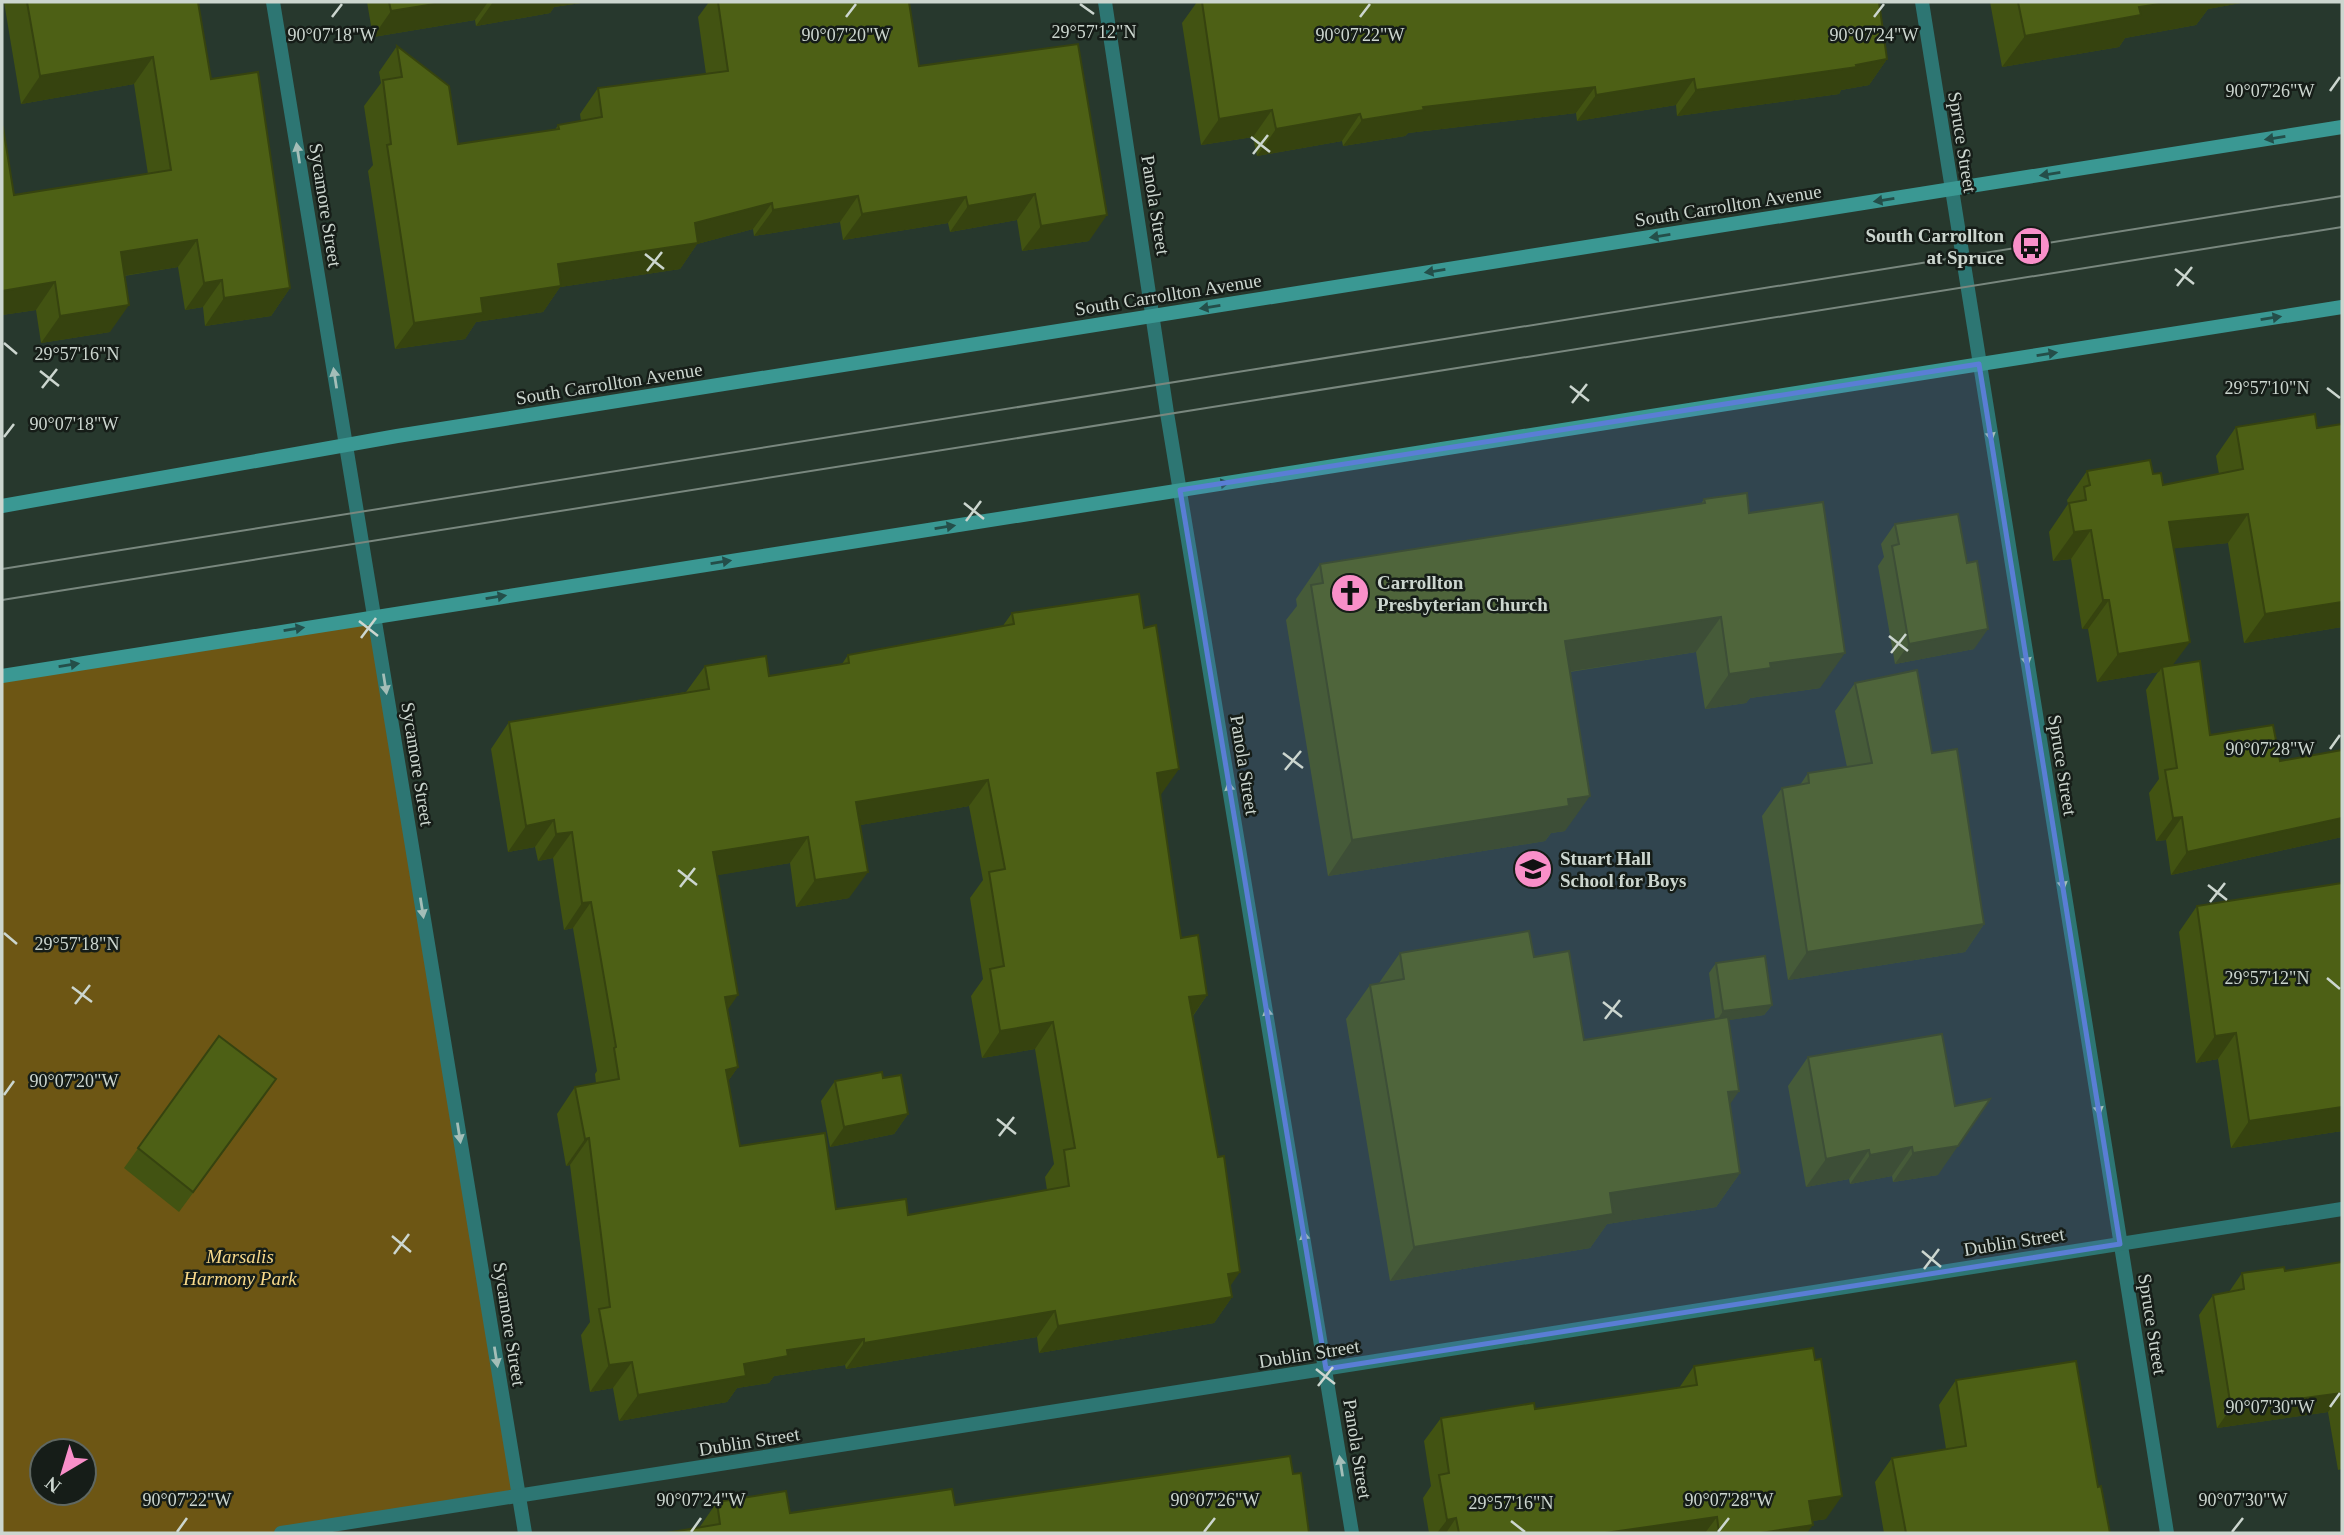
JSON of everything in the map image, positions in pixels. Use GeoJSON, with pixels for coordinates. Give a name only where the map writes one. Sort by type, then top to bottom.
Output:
{"type":"FeatureCollection","features":[{"type":"Feature","properties":{"kind":"main road","name":"South Carrollton Avenue"},"geometry":{"type":"LineString","coordinates":[[2,506],[347,445],[2342,127]]}},
{"type":"Feature","properties":{"kind":"main road"},"geometry":{"type":"LineString","coordinates":[[2,676],[2342,307]]}},
{"type":"Feature","properties":{"kind":"street","name":"Sycamore Street"},"geometry":{"type":"LineString","coordinates":[[273,2],[525,1533]]}},
{"type":"Feature","properties":{"kind":"street","name":"Panola Street"},"geometry":{"type":"LineString","coordinates":[[1105,2],[1180,490],[1352,1533]]}},
{"type":"Feature","properties":{"kind":"street","name":"Spruce Street"},"geometry":{"type":"LineString","coordinates":[[1922,2],[2167,1533]]}},
{"type":"Feature","properties":{"kind":"street","name":"Dublin Street"},"geometry":{"type":"LineString","coordinates":[[281,1533],[2342,1209]]}},
{"type":"Feature","properties":{"kind":"highlighted area"},"geometry":{"type":"Polygon","coordinates":[[[1979,364],[2120,1244],[1326,1369],[1180,490],[1979,364]]]}},
{"type":"Feature","properties":{"kind":"green space","name":"Marsalis Harmony Park"},"geometry":{"type":"Polygon","coordinates":[[[374,617],[519,1497],[281,1533],[2,1533],[2,676],[374,617]]]}},
{"type":"Feature","properties":{"kind":"building"},"geometry":{"type":"Polygon","coordinates":[[[27,2],[198,2],[211,79],[258,72],[290,288],[224,298],[222,280],[204,283],[197,240],[121,252],[129,305],[60,316],[55,282],[2,291],[2,127],[14,195],[171,170],[153,57],[40,76],[27,2]]]}},
{"type":"Feature","properties":{"kind":"building"},"geometry":{"type":"Polygon","coordinates":[[[389,2],[447,2],[391,11],[389,2]]]}},
{"type":"Feature","properties":{"kind":"building"},"geometry":{"type":"Polygon","coordinates":[[[718,2],[909,2],[919,66],[1078,44],[1107,215],[1041,226],[1035,194],[968,206],[966,197],[862,214],[858,196],[773,210],[772,203],[695,223],[698,243],[558,264],[561,286],[481,298],[483,313],[414,323],[387,145],[391,144],[383,80],[402,77],[397,46],[449,86],[458,144],[559,129],[558,125],[602,117],[598,88],[728,71],[718,2]]]}},
{"type":"Feature","properties":{"kind":"building"},"geometry":{"type":"Polygon","coordinates":[[[1202,2],[1879,2],[1887,59],[1856,65],[1857,67],[1696,90],[1694,79],[1596,95],[1595,87],[1423,107],[1424,110],[1362,120],[1360,114],[1276,129],[1272,110],[1219,119],[1202,2]]]}},
{"type":"Feature","properties":{"kind":"building"},"geometry":{"type":"Polygon","coordinates":[[[2018,2],[2172,2],[2139,7],[2141,15],[2025,36],[2018,2]]]}},
{"type":"Feature","properties":{"kind":"building"},"geometry":{"type":"Polygon","coordinates":[[[2315,414],[2317,428],[2342,424],[2342,602],[2265,614],[2248,514],[2169,522],[2190,642],[2118,654],[2109,600],[2103,600],[2091,530],[2074,532],[2069,503],[2086,500],[2084,487],[2090,485],[2087,471],[2150,460],[2153,474],[2161,473],[2163,485],[2243,469],[2236,427],[2315,414]]]}},
{"type":"Feature","properties":{"kind":"building"},"geometry":{"type":"Polygon","coordinates":[[[1747,493],[1749,513],[1823,502],[1845,653],[1770,663],[1771,668],[1729,674],[1721,617],[1565,641],[1590,796],[1568,799],[1569,806],[1352,840],[1311,585],[1323,583],[1320,564],[1705,503],[1704,499],[1747,493]]]}},
{"type":"Feature","properties":{"kind":"building"},"geometry":{"type":"Polygon","coordinates":[[[1958,514],[1967,563],[1977,561],[1988,629],[1909,644],[1892,546],[1899,544],[1895,524],[1958,514]]]}},
{"type":"Feature","properties":{"kind":"building"},"geometry":{"type":"Polygon","coordinates":[[[1139,594],[1144,628],[1156,625],[1179,769],[1157,773],[1181,938],[1198,935],[1207,995],[1189,997],[1218,1157],[1224,1156],[1240,1272],[1228,1274],[1232,1297],[1058,1326],[1055,1311],[864,1343],[864,1339],[787,1350],[788,1356],[744,1364],[746,1376],[638,1395],[632,1362],[609,1365],[599,1309],[610,1307],[589,1138],[585,1139],[575,1087],[619,1079],[591,902],[582,903],[572,832],[556,834],[554,820],[526,826],[509,722],[709,689],[705,666],[766,656],[769,676],[849,663],[848,655],[1014,624],[1012,613],[1139,594]],[[988,780],[856,802],[868,872],[815,880],[808,837],[713,852],[738,995],[725,997],[738,1067],[726,1070],[740,1146],[825,1133],[836,1209],[906,1199],[908,1215],[1069,1186],[1064,1150],[1075,1148],[1053,1022],[1000,1031],[990,969],[1004,966],[989,872],[1005,869],[988,780]]]}},
{"type":"Feature","properties":{"kind":"building"},"geometry":{"type":"Polygon","coordinates":[[[2200,661],[2210,735],[2273,725],[2280,761],[2342,750],[2342,818],[2187,852],[2182,817],[2173,818],[2165,770],[2177,768],[2162,667],[2200,661]]]}},
{"type":"Feature","properties":{"kind":"building"},"geometry":{"type":"Polygon","coordinates":[[[1917,670],[1932,753],[1957,749],[1984,924],[1807,952],[1782,788],[1809,783],[1808,773],[1872,763],[1855,683],[1917,670]]]}},
{"type":"Feature","properties":{"kind":"building"},"geometry":{"type":"Polygon","coordinates":[[[2342,883],[2342,1107],[2249,1121],[2236,1033],[2215,1036],[2197,906],[2342,883]]]}},
{"type":"Feature","properties":{"kind":"building"},"geometry":{"type":"Polygon","coordinates":[[[1529,931],[1534,957],[1569,951],[1584,1040],[1728,1017],[1739,1091],[1728,1092],[1740,1173],[1610,1193],[1613,1214],[1414,1247],[1370,985],[1404,979],[1400,953],[1529,931]]]}},
{"type":"Feature","properties":{"kind":"building"},"geometry":{"type":"Polygon","coordinates":[[[1765,956],[1772,1005],[1723,1011],[1716,963],[1765,956]]]}},
{"type":"Feature","properties":{"kind":"building"},"geometry":{"type":"Polygon","coordinates":[[[1942,1034],[1955,1106],[1990,1099],[1958,1146],[1913,1153],[1912,1147],[1870,1155],[1869,1150],[1826,1159],[1808,1057],[1942,1034]]]}},
{"type":"Feature","properties":{"kind":"building"},"geometry":{"type":"Polygon","coordinates":[[[219,1036],[276,1079],[193,1192],[138,1148],[219,1036]]]}},
{"type":"Feature","properties":{"kind":"building"},"geometry":{"type":"Polygon","coordinates":[[[882,1072],[883,1078],[901,1075],[908,1114],[844,1127],[835,1081],[882,1072]]]}},
{"type":"Feature","properties":{"kind":"building"},"geometry":{"type":"Polygon","coordinates":[[[2342,1262],[2342,1393],[2231,1408],[2213,1295],[2244,1289],[2242,1273],[2284,1267],[2285,1271],[2342,1262]]]}},
{"type":"Feature","properties":{"kind":"building"},"geometry":{"type":"Polygon","coordinates":[[[1813,1348],[1815,1360],[1821,1359],[1842,1496],[1809,1501],[1813,1525],[1761,1533],[1719,1533],[1717,1517],[1605,1533],[1459,1533],[1456,1518],[1447,1520],[1439,1475],[1449,1473],[1441,1418],[1534,1403],[1535,1409],[1697,1385],[1694,1366],[1813,1348]]]}},
{"type":"Feature","properties":{"kind":"building"},"geometry":{"type":"Polygon","coordinates":[[[2076,1361],[2098,1487],[2101,1486],[2110,1533],[1906,1533],[1892,1458],[1966,1446],[1956,1380],[2076,1361]]]}},
{"type":"Feature","properties":{"kind":"building"},"geometry":{"type":"Polygon","coordinates":[[[1290,1456],[1293,1474],[1301,1473],[1309,1533],[666,1533],[720,1524],[717,1502],[786,1491],[790,1513],[952,1489],[955,1505],[1290,1456]]]}},
{"type":"Feature","properties":{"kind":"tram line"},"geometry":{"type":"LineString","coordinates":[[2,569],[2342,196]]}},
{"type":"Feature","properties":{"kind":"tram line"},"geometry":{"type":"LineString","coordinates":[[2,600],[2342,227]]}},
{"type":"Feature","properties":{"kind":"place","name":"South Carrollton at Spruce"},"geometry":{"type":"Point","coordinates":[2031,246]}},
{"type":"Feature","properties":{"kind":"place","name":"Carrollton Presbyterian Church"},"geometry":{"type":"Point","coordinates":[1350,593]}},
{"type":"Feature","properties":{"kind":"place","name":"Stuart Hall School for Boys"},"geometry":{"type":"Point","coordinates":[1533,869]}}]}
